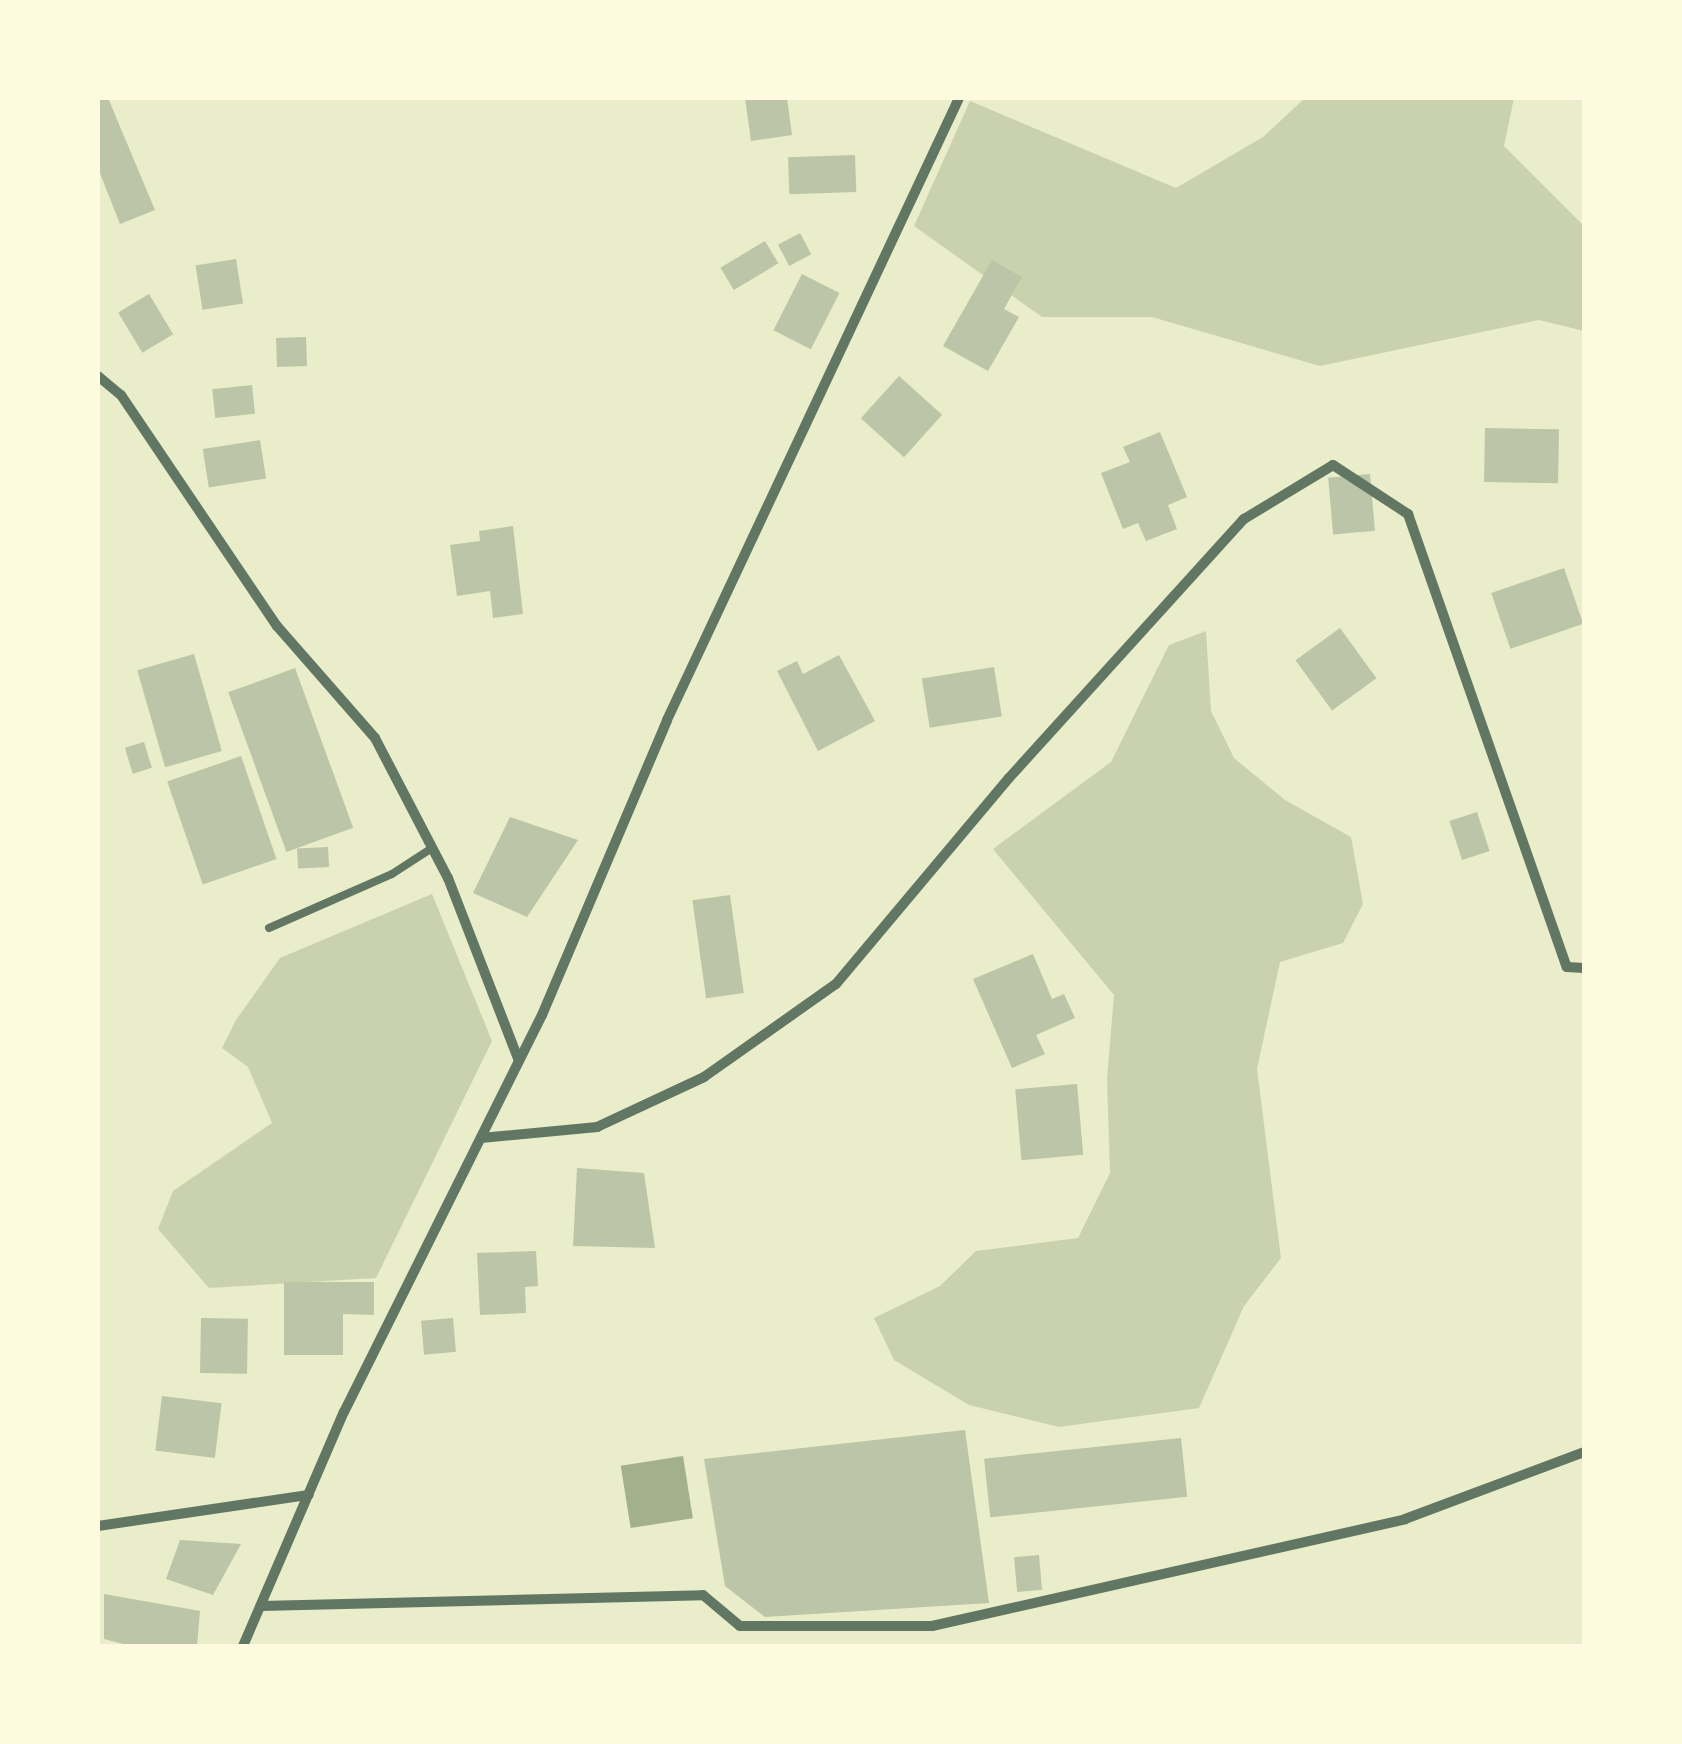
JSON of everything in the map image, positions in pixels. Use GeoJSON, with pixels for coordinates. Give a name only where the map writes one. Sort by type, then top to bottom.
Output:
{"type":"FeatureCollection","features":[{"type":"Feature","properties":{"kind":"street"},"geometry":{"type":"LineString","coordinates":[[242,1646],[309,1495],[519,1061],[682,686],[959,98]]}},
{"type":"Feature","properties":{"kind":"street"},"geometry":{"type":"LineString","coordinates":[[98,376],[121,394],[277,626],[374,738],[432,848],[519,1061]]}},
{"type":"Feature","properties":{"kind":"street"},"geometry":{"type":"LineString","coordinates":[[481,1138],[597,1127],[704,1077],[836,984],[1009,778],[1244,518],[1332,465],[1408,514],[1567,966],[1584,968]]}},
{"type":"Feature","properties":{"kind":"street"},"geometry":{"type":"LineString","coordinates":[[261,1606],[703,1596],[740,1626],[932,1626],[1405,1519],[1584,1452]]}},
{"type":"Feature","properties":{"kind":"street"},"geometry":{"type":"LineString","coordinates":[[98,1526],[309,1495]]}},
{"type":"Feature","properties":{"kind":"lane"},"geometry":{"type":"LineString","coordinates":[[269,928],[392,874],[432,848]]}},
{"type":"Feature","properties":{"kind":"shaded area"},"geometry":{"type":"Polygon","coordinates":[[[1305,98],[1514,98],[1504,146],[1584,226],[1584,331],[1539,320],[1320,366],[1152,317],[1042,317],[914,226],[970,101],[1176,188],[1263,137],[1305,98]]]}},
{"type":"Feature","properties":{"kind":"shaded area"},"geometry":{"type":"Polygon","coordinates":[[[1206,631],[1211,711],[1234,758],[1285,800],[1351,837],[1363,904],[1343,943],[1280,962],[1257,1069],[1281,1258],[1244,1306],[1199,1408],[1059,1427],[969,1405],[894,1360],[874,1318],[940,1286],[976,1251],[1078,1238],[1110,1173],[1107,1078],[1114,995],[993,849],[1111,762],[1169,645],[1206,631]]]}},
{"type":"Feature","properties":{"kind":"shaded area"},"geometry":{"type":"Polygon","coordinates":[[[432,894],[492,1041],[376,1278],[209,1288],[158,1229],[173,1191],[272,1123],[248,1067],[222,1048],[236,1020],[280,958],[432,894]]]}},
{"type":"Feature","properties":{"kind":"shaded area"},"geometry":{"type":"Polygon","coordinates":[[[683,1456],[693,1518],[631,1528],[621,1466],[683,1456]]]}},
{"type":"Feature","properties":{"kind":"building"},"geometry":{"type":"Polygon","coordinates":[[[98,98],[108,98],[155,210],[120,224],[98,168],[98,98]]]}},
{"type":"Feature","properties":{"kind":"building"},"geometry":{"type":"Polygon","coordinates":[[[745,98],[787,98],[792,135],[751,141],[745,98]]]}},
{"type":"Feature","properties":{"kind":"building"},"geometry":{"type":"Polygon","coordinates":[[[855,155],[856,192],[789,194],[788,157],[855,155]]]}},
{"type":"Feature","properties":{"kind":"building"},"geometry":{"type":"Polygon","coordinates":[[[800,233],[811,254],[789,266],[778,245],[800,233]]]}},
{"type":"Feature","properties":{"kind":"building"},"geometry":{"type":"Polygon","coordinates":[[[765,241],[778,263],[734,290],[720,268],[765,241]]]}},
{"type":"Feature","properties":{"kind":"building"},"geometry":{"type":"Polygon","coordinates":[[[236,259],[243,303],[203,310],[196,265],[236,259]]]}},
{"type":"Feature","properties":{"kind":"building"},"geometry":{"type":"Polygon","coordinates":[[[992,260],[1022,277],[1004,309],[1019,317],[988,371],[943,346],[992,260]]]}},
{"type":"Feature","properties":{"kind":"building"},"geometry":{"type":"Polygon","coordinates":[[[802,274],[839,293],[811,349],[773,330],[802,274]]]}},
{"type":"Feature","properties":{"kind":"building"},"geometry":{"type":"Polygon","coordinates":[[[149,294],[173,334],[142,353],[118,313],[149,294]]]}},
{"type":"Feature","properties":{"kind":"building"},"geometry":{"type":"Polygon","coordinates":[[[306,337],[307,366],[277,367],[276,338],[306,337]]]}},
{"type":"Feature","properties":{"kind":"building"},"geometry":{"type":"Polygon","coordinates":[[[899,376],[942,415],[904,457],[861,418],[899,376]]]}},
{"type":"Feature","properties":{"kind":"building"},"geometry":{"type":"Polygon","coordinates":[[[252,385],[255,414],[215,418],[212,389],[252,385]]]}},
{"type":"Feature","properties":{"kind":"building"},"geometry":{"type":"Polygon","coordinates":[[[1485,428],[1559,429],[1558,483],[1484,482],[1485,428]]]}},
{"type":"Feature","properties":{"kind":"building"},"geometry":{"type":"Polygon","coordinates":[[[1160,432],[1187,497],[1168,505],[1177,529],[1146,541],[1138,523],[1123,529],[1101,473],[1130,462],[1123,447],[1160,432]]]}},
{"type":"Feature","properties":{"kind":"building"},"geometry":{"type":"Polygon","coordinates":[[[260,440],[266,479],[209,488],[203,449],[260,440]]]}},
{"type":"Feature","properties":{"kind":"building"},"geometry":{"type":"Polygon","coordinates":[[[1370,474],[1375,531],[1333,534],[1328,478],[1370,474]]]}},
{"type":"Feature","properties":{"kind":"building"},"geometry":{"type":"Polygon","coordinates":[[[513,526],[523,614],[493,618],[490,591],[457,596],[450,545],[480,541],[479,531],[513,526]]]}},
{"type":"Feature","properties":{"kind":"building"},"geometry":{"type":"Polygon","coordinates":[[[1564,568],[1583,624],[1510,649],[1491,593],[1564,568]]]}},
{"type":"Feature","properties":{"kind":"building"},"geometry":{"type":"Polygon","coordinates":[[[1340,628],[1376,678],[1332,710],[1296,660],[1340,628]]]}},
{"type":"Feature","properties":{"kind":"building"},"geometry":{"type":"Polygon","coordinates":[[[194,654],[222,751],[165,767],[137,670],[194,654]]]}},
{"type":"Feature","properties":{"kind":"building"},"geometry":{"type":"Polygon","coordinates":[[[839,655],[875,721],[818,751],[777,671],[797,661],[803,674],[839,655]]]}},
{"type":"Feature","properties":{"kind":"building"},"geometry":{"type":"Polygon","coordinates":[[[994,667],[1002,716],[930,728],[922,678],[994,667]]]}},
{"type":"Feature","properties":{"kind":"building"},"geometry":{"type":"Polygon","coordinates":[[[295,668],[353,828],[286,852],[228,692],[295,668]]]}},
{"type":"Feature","properties":{"kind":"building"},"geometry":{"type":"Polygon","coordinates":[[[144,742],[152,768],[133,774],[125,748],[144,742]]]}},
{"type":"Feature","properties":{"kind":"building"},"geometry":{"type":"Polygon","coordinates":[[[241,756],[276,859],[203,884],[167,781],[241,756]]]}},
{"type":"Feature","properties":{"kind":"building"},"geometry":{"type":"Polygon","coordinates":[[[1477,812],[1490,851],[1462,860],[1449,821],[1477,812]]]}},
{"type":"Feature","properties":{"kind":"building"},"geometry":{"type":"Polygon","coordinates":[[[510,817],[578,840],[527,917],[473,893],[510,817]]]}},
{"type":"Feature","properties":{"kind":"building"},"geometry":{"type":"Polygon","coordinates":[[[328,847],[329,867],[298,869],[297,849],[328,847]]]}},
{"type":"Feature","properties":{"kind":"building"},"geometry":{"type":"Polygon","coordinates":[[[730,895],[744,993],[706,998],[692,900],[730,895]]]}},
{"type":"Feature","properties":{"kind":"building"},"geometry":{"type":"Polygon","coordinates":[[[1033,954],[1052,999],[1064,994],[1075,1018],[1036,1035],[1045,1054],[1012,1068],[973,979],[1033,954]]]}},
{"type":"Feature","properties":{"kind":"building"},"geometry":{"type":"Polygon","coordinates":[[[1077,1084],[1083,1155],[1021,1160],[1015,1089],[1077,1084]]]}},
{"type":"Feature","properties":{"kind":"building"},"geometry":{"type":"Polygon","coordinates":[[[577,1168],[644,1173],[655,1248],[573,1246],[577,1168]]]}},
{"type":"Feature","properties":{"kind":"building"},"geometry":{"type":"Polygon","coordinates":[[[536,1251],[538,1286],[525,1287],[526,1313],[480,1315],[477,1253],[536,1251]]]}},
{"type":"Feature","properties":{"kind":"building"},"geometry":{"type":"Polygon","coordinates":[[[284,1282],[374,1282],[374,1315],[343,1314],[343,1355],[284,1355],[284,1282]]]}},
{"type":"Feature","properties":{"kind":"building"},"geometry":{"type":"Polygon","coordinates":[[[201,1318],[248,1319],[247,1374],[200,1373],[201,1318]]]}},
{"type":"Feature","properties":{"kind":"building"},"geometry":{"type":"Polygon","coordinates":[[[453,1318],[456,1352],[424,1355],[421,1321],[453,1318]]]}},
{"type":"Feature","properties":{"kind":"building"},"geometry":{"type":"Polygon","coordinates":[[[162,1396],[222,1403],[215,1458],[155,1451],[162,1396]]]}},
{"type":"Feature","properties":{"kind":"building"},"geometry":{"type":"Polygon","coordinates":[[[965,1430],[989,1603],[765,1617],[725,1586],[704,1459],[965,1430]]]}},
{"type":"Feature","properties":{"kind":"building"},"geometry":{"type":"Polygon","coordinates":[[[1181,1438],[1187,1497],[990,1517],[984,1459],[1181,1438]]]}},
{"type":"Feature","properties":{"kind":"building"},"geometry":{"type":"Polygon","coordinates":[[[180,1540],[241,1544],[213,1595],[166,1579],[180,1540]]]}},
{"type":"Feature","properties":{"kind":"building"},"geometry":{"type":"Polygon","coordinates":[[[1039,1555],[1042,1590],[1017,1592],[1014,1557],[1039,1555]]]}},
{"type":"Feature","properties":{"kind":"building"},"geometry":{"type":"Polygon","coordinates":[[[104,1594],[200,1611],[197,1646],[131,1646],[104,1639],[104,1594]]]}}]}
